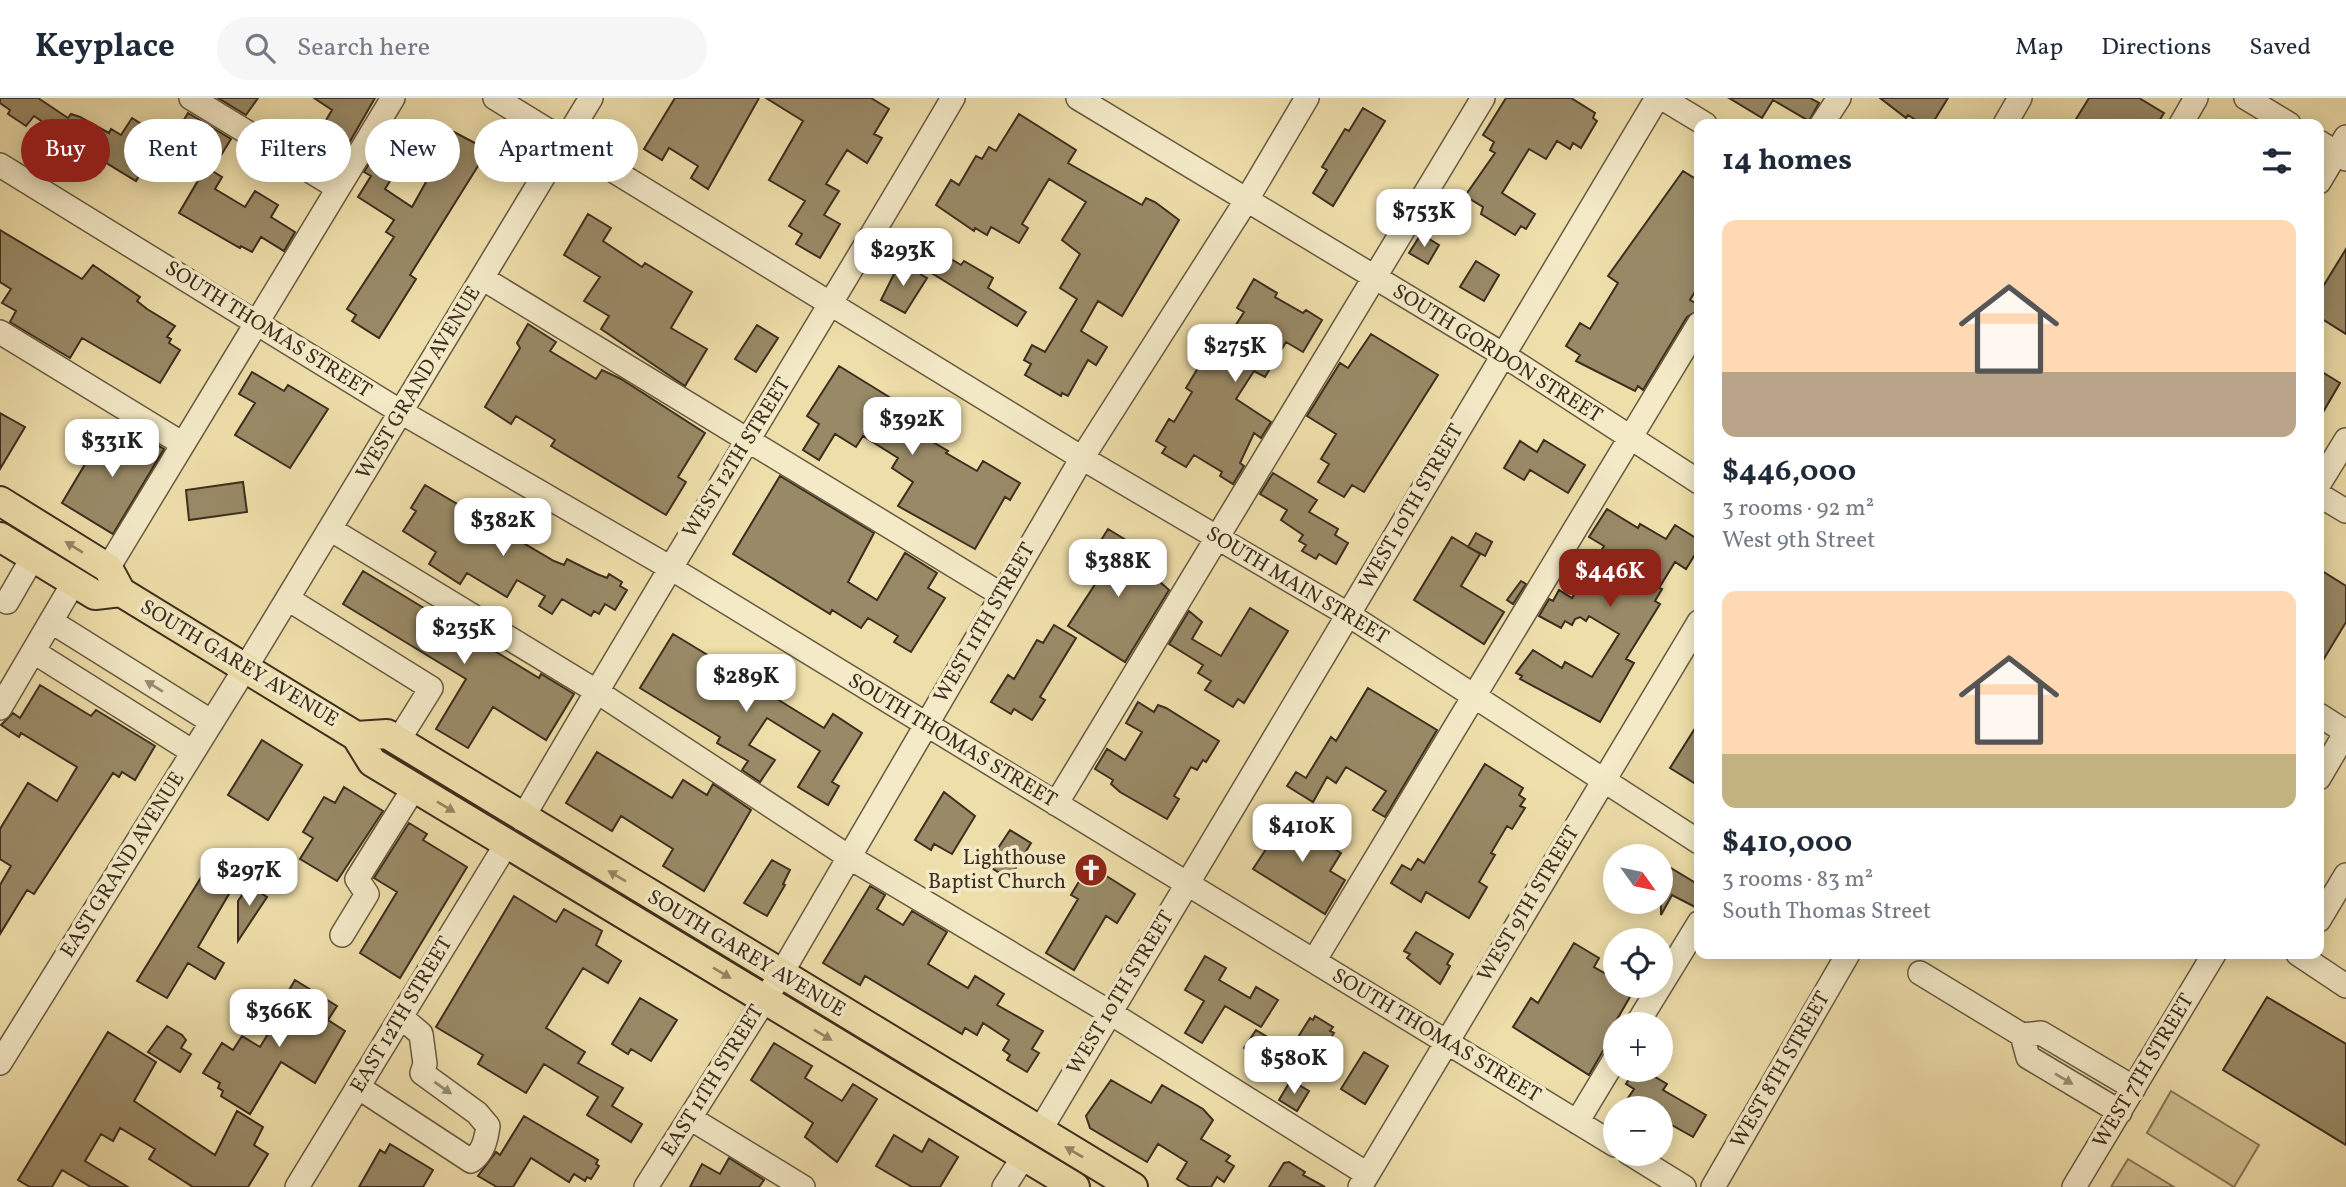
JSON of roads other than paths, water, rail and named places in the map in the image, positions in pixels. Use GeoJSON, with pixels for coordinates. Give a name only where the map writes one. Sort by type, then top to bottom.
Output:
{"type":"FeatureCollection","features":[{"type":"Feature","properties":{"kind":"main road"},"geometry":{"type":"LineString","coordinates":[[0,501],[108,568]]}},
{"type":"Feature","properties":{"kind":"main road","name":"SOUTH GAREY AVENUE"},"geometry":{"type":"LineString","coordinates":[[0,537],[95,594],[121,593]]}},
{"type":"Feature","properties":{"kind":"main road","name":"SOUTH GAREY AVENUE"},"geometry":{"type":"LineString","coordinates":[[108,568],[121,593],[356,736],[372,762],[1074,1187]]}},
{"type":"Feature","properties":{"kind":"main road","name":"SOUTH GAREY AVENUE"},"geometry":{"type":"LineString","coordinates":[[356,736],[387,734],[522,819],[1133,1187]]}},
{"type":"Feature","properties":{"kind":"street"},"geometry":{"type":"LineString","coordinates":[[191,98],[338,188]]}},
{"type":"Feature","properties":{"kind":"street"},"geometry":{"type":"LineString","coordinates":[[108,568],[393,98]]}},
{"type":"Feature","properties":{"kind":"street","name":"SOUTH MAIN STREET"},"geometry":{"type":"LineString","coordinates":[[495,98],[529,119]]}},
{"type":"Feature","properties":{"kind":"street","name":"WEST GRAND AVENUE"},"geometry":{"type":"LineString","coordinates":[[579,119],[592,98]]}},
{"type":"Feature","properties":{"kind":"street","name":"WEST 12TH STREET"},"geometry":{"type":"LineString","coordinates":[[522,819],[669,568],[750,440],[953,98]]}},
{"type":"Feature","properties":{"kind":"street","name":"SOUTH GORDON STREET"},"geometry":{"type":"LineString","coordinates":[[1077,98],[1502,354],[1694,479]]}},
{"type":"Feature","properties":{"kind":"street","name":"WEST 11TH STREET"},"geometry":{"type":"LineString","coordinates":[[781,974],[1082,458],[1246,201],[1307,98]]}},
{"type":"Feature","properties":{"kind":"street"},"geometry":{"type":"LineString","coordinates":[[1056,804],[1483,98]]}},
{"type":"Feature","properties":{"kind":"street"},"geometry":{"type":"LineString","coordinates":[[1660,98],[1696,119]]}},
{"type":"Feature","properties":{"kind":"street","name":"WEST 10TH STREET"},"geometry":{"type":"LineString","coordinates":[[1039,1132],[1502,354],[1660,98]]}},
{"type":"Feature","properties":{"kind":"street"},"geometry":{"type":"LineString","coordinates":[[1825,119],[1839,98]]}},
{"type":"Feature","properties":{"kind":"street"},"geometry":{"type":"LineString","coordinates":[[2008,119],[2020,98]]}},
{"type":"Feature","properties":{"kind":"street"},"geometry":{"type":"LineString","coordinates":[[2184,119],[2196,98]]}},
{"type":"Feature","properties":{"kind":"street"},"geometry":{"type":"LineString","coordinates":[[2246,98],[2281,119]]}},
{"type":"Feature","properties":{"kind":"street"},"geometry":{"type":"LineString","coordinates":[[2324,173],[2337,148]]}},
{"type":"Feature","properties":{"kind":"street","name":"SOUTH THOMAS STREET"},"geometry":{"type":"LineString","coordinates":[[0,165],[401,412],[669,568],[1603,1138]]}},
{"type":"Feature","properties":{"kind":"street","name":"WEST GRAND AVENUE"},"geometry":{"type":"LineString","coordinates":[[246,667],[540,182]]}},
{"type":"Feature","properties":{"kind":"street","name":"SOUTH MAIN STREET"},"geometry":{"type":"LineString","coordinates":[[632,182],[1082,458],[1349,615],[1694,839]]}},
{"type":"Feature","properties":{"kind":"street"},"geometry":{"type":"LineString","coordinates":[[482,278],[1002,595]]}},
{"type":"Feature","properties":{"kind":"street"},"geometry":{"type":"LineString","coordinates":[[0,332],[183,444]]}},
{"type":"Feature","properties":{"kind":"street"},"geometry":{"type":"LineString","coordinates":[[1314,961],[1694,332]]}},
{"type":"Feature","properties":{"kind":"street"},"geometry":{"type":"LineString","coordinates":[[2324,476],[2346,440]]}},
{"type":"Feature","properties":{"kind":"street"},"geometry":{"type":"LineString","coordinates":[[2324,498],[2346,511]]}},
{"type":"Feature","properties":{"kind":"street"},"geometry":{"type":"LineString","coordinates":[[330,529],[596,691],[849,857],[1109,1012],[1364,1181]]}},
{"type":"Feature","properties":{"kind":"street"},"geometry":{"type":"LineString","coordinates":[[2,604],[33,557]]}},
{"type":"Feature","properties":{"kind":"street"},"geometry":{"type":"LineString","coordinates":[[0,708],[74,582]]}},
{"type":"Feature","properties":{"kind":"street"},"geometry":{"type":"LineString","coordinates":[[288,599],[432,688],[398,741]]}},
{"type":"Feature","properties":{"kind":"street"},"geometry":{"type":"LineString","coordinates":[[52,622],[212,722]]}},
{"type":"Feature","properties":{"kind":"street","name":"WEST 9TH STREET"},"geometry":{"type":"LineString","coordinates":[[1364,1181],[1694,630]]}},
{"type":"Feature","properties":{"kind":"street"},"geometry":{"type":"LineString","coordinates":[[34,652],[194,752]]}},
{"type":"Feature","properties":{"kind":"street","name":"EAST GRAND AVENUE"},"geometry":{"type":"LineString","coordinates":[[0,1063],[246,667]]}},
{"type":"Feature","properties":{"kind":"street"},"geometry":{"type":"LineString","coordinates":[[2324,718],[2346,732],[2324,769]]}},
{"type":"Feature","properties":{"kind":"street"},"geometry":{"type":"LineString","coordinates":[[342,935],[368,894],[357,879],[414,788]]}},
{"type":"Feature","properties":{"kind":"street","name":"EAST 12TH STREET"},"geometry":{"type":"LineString","coordinates":[[297,1187],[507,843]]}},
{"type":"Feature","properties":{"kind":"street"},"geometry":{"type":"LineString","coordinates":[[2324,912],[2346,875]]}},
{"type":"Feature","properties":{"kind":"street"},"geometry":{"type":"LineString","coordinates":[[1644,1012],[1694,931]]}},
{"type":"Feature","properties":{"kind":"street","name":"WEST 8TH STREET"},"geometry":{"type":"LineString","coordinates":[[1713,1187],[1845,959]]}},
{"type":"Feature","properties":{"kind":"street","name":"WEST 7TH STREET"},"geometry":{"type":"LineString","coordinates":[[2074,1187],[2211,959]]}},
{"type":"Feature","properties":{"kind":"street"},"geometry":{"type":"LineString","coordinates":[[2304,959],[2346,986]]}},
{"type":"Feature","properties":{"kind":"street"},"geometry":{"type":"LineString","coordinates":[[1920,973],[2022,1035],[2041,1033],[2134,1088]]}},
{"type":"Feature","properties":{"kind":"street","name":"EAST 11TH STREET"},"geometry":{"type":"LineString","coordinates":[[646,1187],[781,974]]}},
{"type":"Feature","properties":{"kind":"street"},"geometry":{"type":"LineString","coordinates":[[358,1087],[471,1161],[477,1157],[486,1141],[488,1126],[477,1113],[422,1073],[425,1064],[421,1034],[401,1017]]}},
{"type":"Feature","properties":{"kind":"street"},"geometry":{"type":"LineString","coordinates":[[2022,1035],[2028,1057],[2120,1112]]}},
{"type":"Feature","properties":{"kind":"street"},"geometry":{"type":"LineString","coordinates":[[1577,1122],[1603,1079]]}},
{"type":"Feature","properties":{"kind":"street"},"geometry":{"type":"LineString","coordinates":[[690,1118],[803,1187]]}},
{"type":"Feature","properties":{"kind":"street"},"geometry":{"type":"LineString","coordinates":[[1004,1187],[1024,1156]]}},
{"type":"Feature","properties":{"kind":"street"},"geometry":{"type":"LineString","coordinates":[[1650,1166],[1684,1187]]}},
{"type":"Feature","properties":{"kind":"place","name":"Lighthouse Baptist Church"},"geometry":{"type":"Point","coordinates":[1091,870]}}]}
